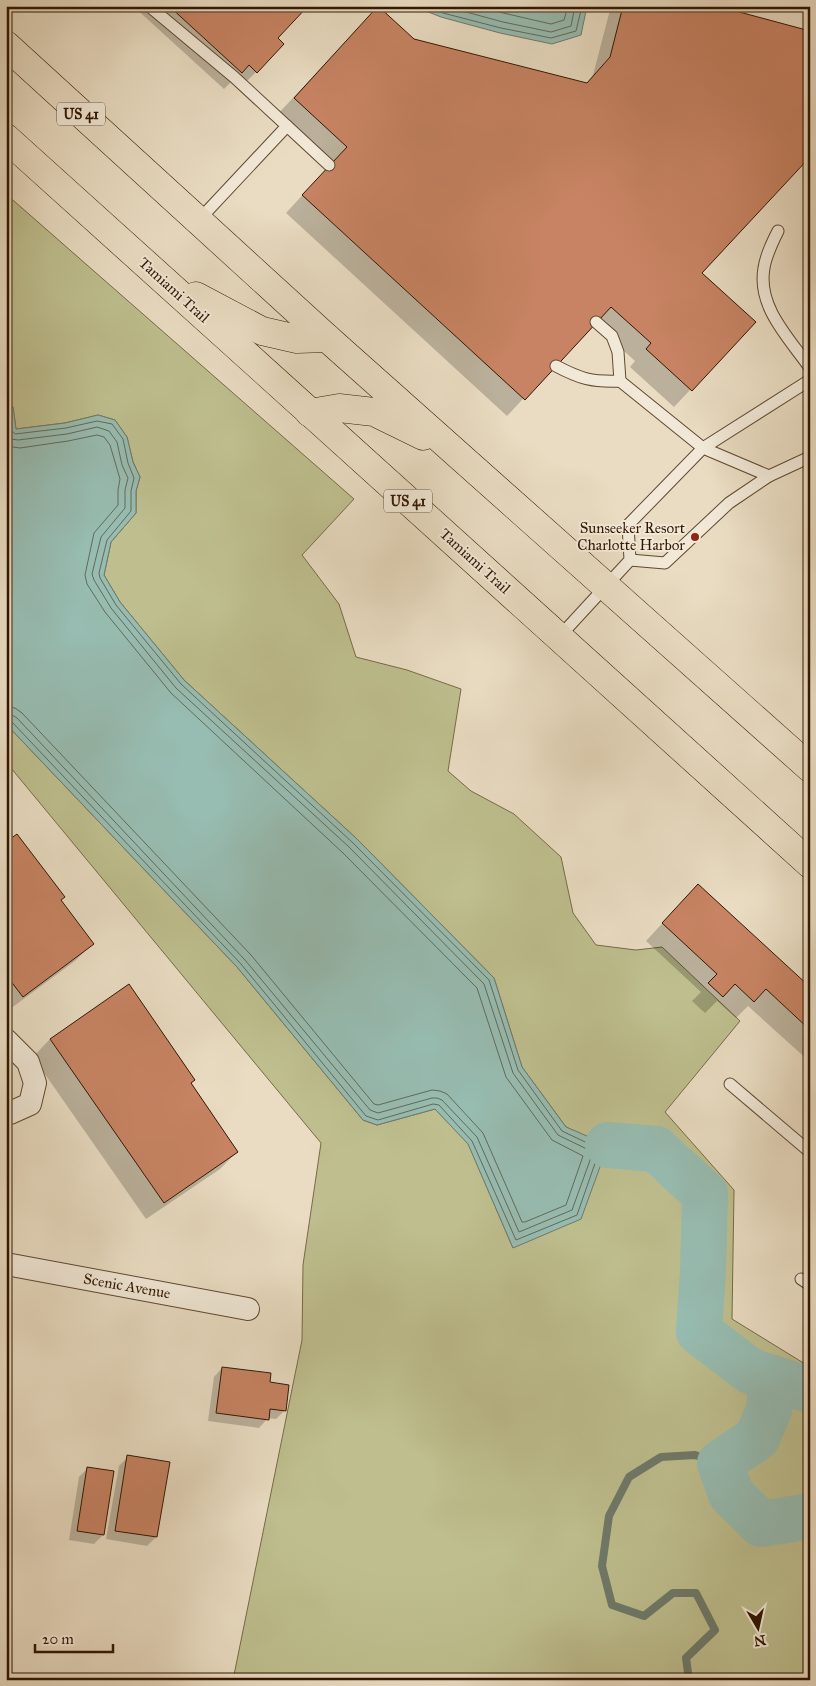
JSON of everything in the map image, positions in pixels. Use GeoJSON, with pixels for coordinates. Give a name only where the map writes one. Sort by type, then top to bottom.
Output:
{"type":"FeatureCollection","features":[{"type":"Feature","properties":{"kind":"main road","name":"US 41"},"geometry":{"type":"LineString","coordinates":[[6,45],[327,338],[810,768]]}},
{"type":"Feature","properties":{"kind":"main road","name":"Tamiami Trail"},"geometry":{"type":"LineString","coordinates":[[6,138],[560,636],[810,864]]}},
{"type":"Feature","properties":{"kind":"main road"},"geometry":{"type":"LineString","coordinates":[[160,277],[262,331],[297,339],[327,338]]}},
{"type":"Feature","properties":{"kind":"main road"},"geometry":{"type":"LineString","coordinates":[[310,413],[339,408],[374,412],[456,453]]}},
{"type":"Feature","properties":{"kind":"street"},"geometry":{"type":"LineString","coordinates":[[6,1040],[28,1062],[35,1083],[30,1104],[10,1113]]}},
{"type":"Feature","properties":{"kind":"street","name":"Scenic Avenue"},"geometry":{"type":"LineString","coordinates":[[6,1264],[248,1309]]}},
{"type":"Feature","properties":{"kind":"lane"},"geometry":{"type":"LineString","coordinates":[[149,6],[234,77],[329,165]]}},
{"type":"Feature","properties":{"kind":"lane"},"geometry":{"type":"LineString","coordinates":[[198,221],[287,126]]}},
{"type":"Feature","properties":{"kind":"lane"},"geometry":{"type":"LineString","coordinates":[[778,231],[769,250],[764,268],[764,289],[770,312],[810,368]]}},
{"type":"Feature","properties":{"kind":"lane"},"geometry":{"type":"LineString","coordinates":[[596,322],[612,336],[618,352],[620,381]]}},
{"type":"Feature","properties":{"kind":"lane"},"geometry":{"type":"LineString","coordinates":[[556,366],[578,378],[602,382],[620,381],[703,448],[769,476]]}},
{"type":"Feature","properties":{"kind":"lane"},"geometry":{"type":"LineString","coordinates":[[560,636],[630,560],[628,525],[703,448],[810,380]]}},
{"type":"Feature","properties":{"kind":"lane"},"geometry":{"type":"LineString","coordinates":[[630,560],[665,563],[729,503],[769,476],[810,458]]}},
{"type":"Feature","properties":{"kind":"lane"},"geometry":{"type":"LineString","coordinates":[[730,1084],[810,1152]]}},
{"type":"Feature","properties":{"kind":"green space"},"geometry":{"type":"Polygon","coordinates":[[[6,194],[354,499],[302,555],[339,604],[356,657],[407,670],[461,689],[448,771],[471,791],[514,814],[561,857],[573,913],[596,945],[636,950],[662,947],[740,1021],[665,1112],[734,1190],[732,1319],[810,1367],[810,1680],[233,1680],[302,1340],[303,1265],[321,1143],[6,762],[6,724],[237,967],[363,1120],[377,1125],[435,1109],[468,1143],[513,1248],[607,1146],[566,1127],[522,1067],[494,978],[357,839],[184,680],[120,602],[104,575],[111,542],[136,513],[136,491],[140,477],[133,462],[127,437],[115,420],[98,415],[65,423],[16,429],[13,407],[6,401],[6,194]]]}},
{"type":"Feature","properties":{"kind":"water"},"geometry":{"type":"Polygon","coordinates":[[[413,6],[587,6],[581,35],[552,44],[500,33],[441,17],[413,6]]]}},
{"type":"Feature","properties":{"kind":"water"},"geometry":{"type":"Polygon","coordinates":[[[6,401],[13,407],[16,429],[65,423],[98,415],[115,420],[127,437],[133,462],[140,477],[136,491],[136,513],[111,542],[104,575],[120,602],[184,680],[357,839],[494,978],[522,1067],[566,1127],[608,1145],[581,1219],[513,1248],[468,1144],[435,1109],[377,1125],[363,1120],[237,967],[6,724],[6,401]]]}},
{"type":"Feature","properties":{"kind":"building"},"geometry":{"type":"Polygon","coordinates":[[[169,6],[308,6],[278,38],[284,44],[257,73],[249,65],[242,73],[169,6]]]}},
{"type":"Feature","properties":{"kind":"building"},"geometry":{"type":"Polygon","coordinates":[[[378,6],[414,39],[587,83],[610,57],[623,6],[717,6],[810,31],[810,157],[702,273],[756,322],[692,391],[646,349],[651,343],[611,307],[525,400],[302,195],[347,147],[294,98],[378,6]]]}},
{"type":"Feature","properties":{"kind":"building"},"geometry":{"type":"Polygon","coordinates":[[[17,834],[65,897],[61,900],[94,944],[23,997],[6,975],[6,842],[17,834]]]}},
{"type":"Feature","properties":{"kind":"building"},"geometry":{"type":"Polygon","coordinates":[[[698,884],[810,987],[810,1030],[766,989],[754,1002],[735,984],[723,997],[708,983],[717,974],[662,923],[698,884]]]}},
{"type":"Feature","properties":{"kind":"building"},"geometry":{"type":"Polygon","coordinates":[[[129,984],[195,1080],[191,1083],[238,1152],[164,1203],[50,1039],[129,984]]]}},
{"type":"Feature","properties":{"kind":"building"},"geometry":{"type":"Polygon","coordinates":[[[222,1367],[271,1373],[270,1382],[289,1385],[286,1411],[270,1409],[269,1420],[216,1413],[222,1367]]]}},
{"type":"Feature","properties":{"kind":"building"},"geometry":{"type":"Polygon","coordinates":[[[127,1455],[170,1462],[157,1537],[115,1531],[127,1455]]]}},
{"type":"Feature","properties":{"kind":"building"},"geometry":{"type":"Polygon","coordinates":[[[87,1467],[114,1471],[104,1535],[77,1531],[87,1467]]]}},
{"type":"Feature","properties":{"kind":"waterway"},"geometry":{"type":"LineString","coordinates":[[608,1145],[656,1149],[705,1194],[699,1332],[750,1371],[810,1390]]}},
{"type":"Feature","properties":{"kind":"waterway"},"geometry":{"type":"LineString","coordinates":[[772,1378],[769,1410],[757,1438],[720,1463],[731,1494],[761,1524],[810,1516]]}},
{"type":"Feature","properties":{"kind":"waterway"},"geometry":{"type":"LineString","coordinates":[[689,1680],[686,1658],[715,1630],[696,1593],[673,1593],[644,1616],[612,1605],[602,1566],[609,1516],[629,1477],[661,1457],[695,1455],[720,1463]]}},
{"type":"Feature","properties":{"kind":"place","name":"Sunseeker Resort Charlotte Harbor"},"geometry":{"type":"Point","coordinates":[695,537]}}]}
